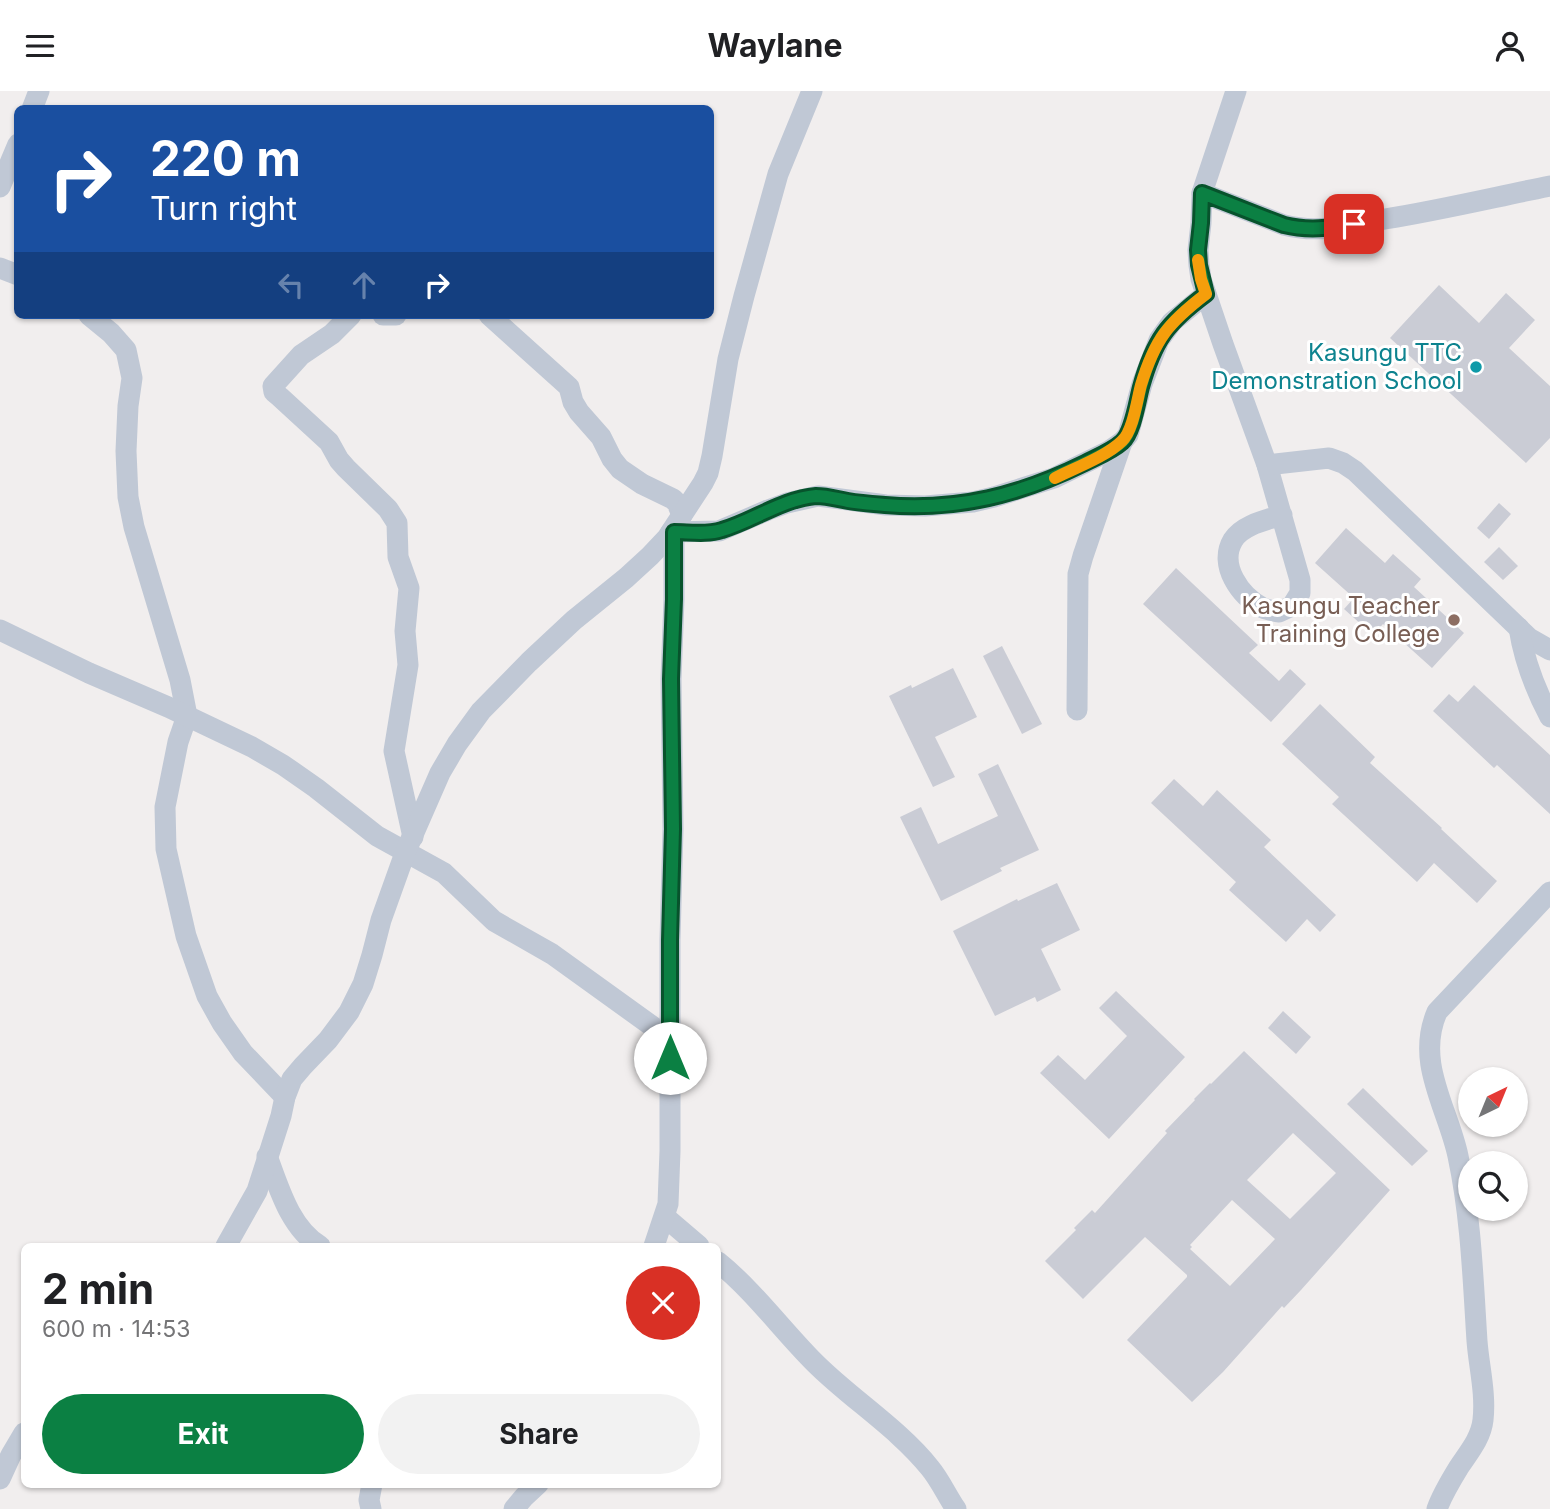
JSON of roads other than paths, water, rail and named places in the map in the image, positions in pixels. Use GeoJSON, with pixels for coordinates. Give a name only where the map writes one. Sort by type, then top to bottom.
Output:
{"type":"FeatureCollection","features":[{"type":"Feature","properties":{"kind":"street"},"geometry":{"type":"LineString","coordinates":[[228,1243],[257,1191],[292,1079],[328,1040],[349,1012],[363,984],[381,920],[409,845],[440,773],[457,744],[481,711],[548,645],[650,556],[676,526],[708,473],[728,359],[744,296],[778,174],[812,91]]}},
{"type":"Feature","properties":{"kind":"street"},"geometry":{"type":"LineString","coordinates":[[1236,91],[1202,193],[1199,265],[1231,370],[1267,465],[1282,515],[1300,580],[1300,593],[1292,606],[1279,612],[1264,608],[1244,592],[1229,571],[1228,554],[1234,539],[1244,530],[1282,515]]}},
{"type":"Feature","properties":{"kind":"street"},"geometry":{"type":"LineString","coordinates":[[0,187],[14,154]]}},
{"type":"Feature","properties":{"kind":"street"},"geometry":{"type":"LineString","coordinates":[[1202,193],[1298,229],[1330,229],[1550,186]]}},
{"type":"Feature","properties":{"kind":"street"},"geometry":{"type":"LineString","coordinates":[[676,526],[719,531],[768,510],[818,496],[886,505],[925,506],[972,502],[1054,478],[1109,451],[1128,435],[1145,373],[1158,340],[1172,322],[1206,294]]}},
{"type":"Feature","properties":{"kind":"street"},"geometry":{"type":"LineString","coordinates":[[94,319],[126,350],[132,378],[126,451],[128,497],[134,527],[180,680],[187,716],[178,742],[165,807],[166,849],[186,936],[207,996],[222,1023],[243,1053],[285,1097]]}},
{"type":"Feature","properties":{"kind":"street"},"geometry":{"type":"LineString","coordinates":[[347,319],[332,334],[301,355],[273,386],[274,392],[329,442],[339,460],[388,509],[397,523],[398,557],[409,588],[405,631],[408,665],[394,751],[409,845]]}},
{"type":"Feature","properties":{"kind":"street"},"geometry":{"type":"LineString","coordinates":[[493,319],[569,387],[579,412],[601,437],[620,469],[642,484],[673,499],[681,509],[676,526],[671,679],[673,829],[670,1151],[668,1204],[655,1243]]}},
{"type":"Feature","properties":{"kind":"street"},"geometry":{"type":"LineString","coordinates":[[1077,710],[1078,574],[1122,442]]}},
{"type":"Feature","properties":{"kind":"street"},"geometry":{"type":"LineString","coordinates":[[1267,465],[1329,458],[1343,463],[1355,471],[1529,638],[1550,650]]}},
{"type":"Feature","properties":{"kind":"street"},"geometry":{"type":"LineString","coordinates":[[1519,628],[1522,651],[1550,717]]}},
{"type":"Feature","properties":{"kind":"street"},"geometry":{"type":"LineString","coordinates":[[0,631],[187,716],[283,765],[377,836],[409,845],[429,864],[444,873],[494,921],[552,954],[670,1039]]}},
{"type":"Feature","properties":{"kind":"street"},"geometry":{"type":"LineString","coordinates":[[1437,1509],[1457,1470],[1476,1442],[1483,1422],[1484,1396],[1477,1344],[1472,1250],[1458,1154],[1434,1084],[1430,1050],[1433,1021],[1437,1012],[1550,892]]}},
{"type":"Feature","properties":{"kind":"street"},"geometry":{"type":"LineString","coordinates":[[267,1156],[289,1211],[305,1235],[316,1243]]}},
{"type":"Feature","properties":{"kind":"street"},"geometry":{"type":"LineString","coordinates":[[665,1217],[695,1243]]}},
{"type":"Feature","properties":{"kind":"street"},"geometry":{"type":"LineString","coordinates":[[721,1265],[835,1383],[916,1452],[932,1470],[956,1509]]}},
{"type":"Feature","properties":{"kind":"street"},"geometry":{"type":"LineString","coordinates":[[0,1479],[21,1438]]}},
{"type":"Feature","properties":{"kind":"street"},"geometry":{"type":"LineString","coordinates":[[371,1488],[369,1500],[371,1509]]}},
{"type":"Feature","properties":{"kind":"street"},"geometry":{"type":"LineString","coordinates":[[514,1509],[534,1488]]}},
{"type":"Feature","properties":{"kind":"place","name":"Kasungu TTC Demonstration School"},"geometry":{"type":"Point","coordinates":[1476,367]}},
{"type":"Feature","properties":{"kind":"place","name":"Kasungu Teacher Training College"},"geometry":{"type":"Point","coordinates":[1454,620]}}]}
